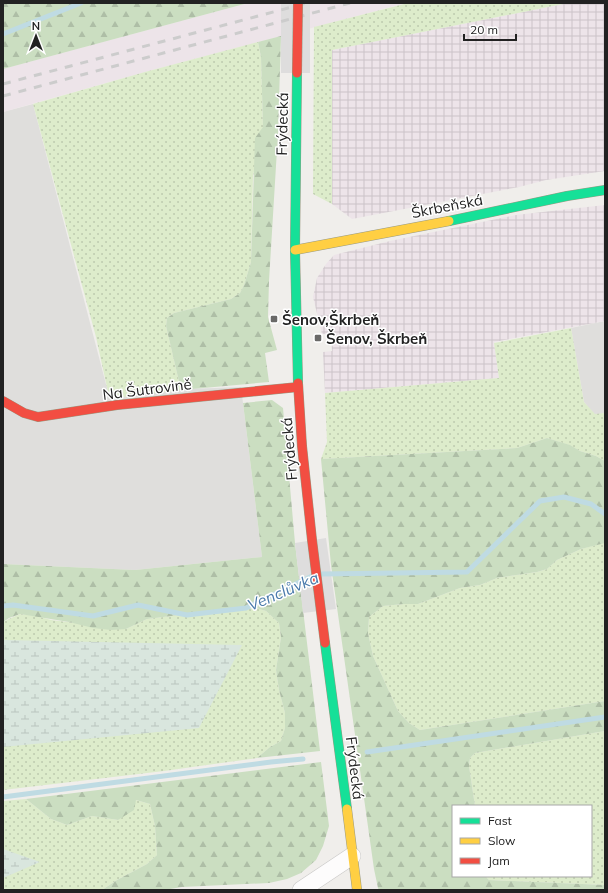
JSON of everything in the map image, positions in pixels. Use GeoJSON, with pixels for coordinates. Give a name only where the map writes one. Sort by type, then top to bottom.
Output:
{"type":"FeatureCollection","features":[{"type":"Feature","properties":{"kind":"main road","name":"Frýdecká"},"geometry":{"type":"LineString","coordinates":[[298,3],[295,198],[298,387],[302,446],[312,540],[357,890]]}},
{"type":"Feature","properties":{"kind":"main road","name":"Škrbeňská"},"geometry":{"type":"LineString","coordinates":[[295,250],[567,196],[605,190]]}},
{"type":"Feature","properties":{"kind":"main road","name":"Na Šutrovině"},"geometry":{"type":"LineString","coordinates":[[3,401],[20,412],[29,416],[38,417],[117,405],[298,387]]}},
{"type":"Feature","properties":{"kind":"street"},"geometry":{"type":"LineString","coordinates":[[301,890],[352,856]]}},
{"type":"Feature","properties":{"kind":"shaded area"},"geometry":{"type":"Polygon","coordinates":[[[248,3],[406,3],[145,72],[3,112],[3,69],[248,3]]]}},
{"type":"Feature","properties":{"kind":"shaded area"},"geometry":{"type":"Polygon","coordinates":[[[568,3],[605,3],[605,171],[546,180],[519,187],[352,219],[332,204],[332,50],[568,3]]]}},
{"type":"Feature","properties":{"kind":"shaded area"},"geometry":{"type":"Polygon","coordinates":[[[33,104],[108,392],[241,387],[262,557],[135,570],[3,564],[3,112],[33,104]]]}},
{"type":"Feature","properties":{"kind":"shaded area"},"geometry":{"type":"Polygon","coordinates":[[[605,205],[605,321],[494,342],[499,378],[325,393],[323,352],[332,351],[331,334],[322,334],[313,297],[317,278],[334,255],[390,241],[516,215],[605,205]]]}},
{"type":"Feature","properties":{"kind":"shaded area"},"geometry":{"type":"Polygon","coordinates":[[[605,321],[605,413],[595,415],[584,402],[571,328],[605,321]]]}},
{"type":"Feature","properties":{"kind":"green space"},"geometry":{"type":"Polygon","coordinates":[[[3,3],[248,3],[3,69],[3,3]]]}},
{"type":"Feature","properties":{"kind":"green space"},"geometry":{"type":"Polygon","coordinates":[[[408,3],[568,3],[332,50],[332,204],[313,194],[314,27],[408,3]]]}},
{"type":"Feature","properties":{"kind":"green space"},"geometry":{"type":"Polygon","coordinates":[[[281,36],[278,133],[268,317],[277,350],[265,353],[269,382],[181,390],[166,326],[167,318],[174,313],[231,299],[240,293],[244,285],[251,262],[255,138],[263,127],[261,57],[258,42],[281,36]]]}},
{"type":"Feature","properties":{"kind":"green space"},"geometry":{"type":"Polygon","coordinates":[[[258,42],[261,57],[263,127],[253,176],[251,262],[244,285],[240,293],[231,299],[174,313],[167,318],[166,326],[181,390],[124,397],[108,392],[96,337],[33,104],[258,42]]]}},
{"type":"Feature","properties":{"kind":"green space"},"geometry":{"type":"Polygon","coordinates":[[[571,328],[584,402],[595,414],[605,413],[605,461],[569,445],[547,438],[517,448],[321,459],[327,442],[325,393],[499,378],[494,343],[571,328]]]}},
{"type":"Feature","properties":{"kind":"green space"},"geometry":{"type":"Polygon","coordinates":[[[272,400],[283,408],[295,543],[320,751],[257,758],[270,747],[281,741],[285,728],[285,713],[276,670],[281,637],[279,623],[266,611],[256,608],[228,609],[147,619],[126,629],[111,630],[20,614],[3,622],[3,564],[135,570],[262,557],[243,403],[272,400]]]}},
{"type":"Feature","properties":{"kind":"green space"},"geometry":{"type":"Polygon","coordinates":[[[547,438],[570,445],[580,451],[596,456],[605,461],[605,543],[581,549],[557,560],[547,569],[537,572],[497,578],[480,585],[460,588],[418,604],[383,606],[369,617],[368,633],[373,656],[398,711],[409,723],[420,730],[605,701],[605,731],[475,753],[470,758],[469,766],[475,805],[452,805],[452,877],[486,877],[489,880],[605,885],[605,890],[379,890],[374,869],[331,565],[321,459],[517,448],[547,438]]]}},
{"type":"Feature","properties":{"kind":"green space"},"geometry":{"type":"Polygon","coordinates":[[[605,543],[605,701],[420,730],[409,723],[398,711],[373,656],[368,633],[369,617],[383,606],[418,604],[460,588],[480,585],[497,578],[547,569],[557,560],[581,549],[605,543]]]}},
{"type":"Feature","properties":{"kind":"green space"},"geometry":{"type":"Polygon","coordinates":[[[256,608],[266,611],[279,623],[281,637],[276,670],[285,713],[285,728],[281,741],[270,747],[257,758],[164,771],[3,790],[3,622],[20,614],[37,616],[51,620],[126,629],[147,619],[228,609],[256,608]]]}},
{"type":"Feature","properties":{"kind":"green space"},"geometry":{"type":"Polygon","coordinates":[[[3,640],[242,645],[199,728],[3,747],[3,640]]]}},
{"type":"Feature","properties":{"kind":"green space"},"geometry":{"type":"Polygon","coordinates":[[[605,731],[605,885],[489,880],[486,877],[592,877],[592,805],[475,805],[469,766],[470,758],[475,753],[605,731]]]}},
{"type":"Feature","properties":{"kind":"green space"},"geometry":{"type":"Polygon","coordinates":[[[321,762],[329,826],[323,846],[316,860],[301,873],[287,879],[269,883],[182,887],[164,890],[102,890],[147,864],[157,855],[155,826],[150,804],[136,800],[134,810],[118,820],[92,816],[67,825],[51,819],[26,799],[321,762]]]}},
{"type":"Feature","properties":{"kind":"green space"},"geometry":{"type":"Polygon","coordinates":[[[26,799],[51,819],[67,825],[92,816],[118,820],[136,800],[150,804],[155,826],[157,855],[147,864],[102,890],[3,890],[3,801],[26,799]]]}},
{"type":"Feature","properties":{"kind":"green space"},"geometry":{"type":"Polygon","coordinates":[[[3,849],[40,862],[3,878],[3,849]]]}},
{"type":"Feature","properties":{"kind":"pier"},"geometry":{"type":"Polygon","coordinates":[[[281,3],[310,3],[310,73],[281,73],[281,3]]]}},
{"type":"Feature","properties":{"kind":"pier"},"geometry":{"type":"Polygon","coordinates":[[[326,538],[336,609],[303,613],[295,543],[326,538]]]}},
{"type":"Feature","properties":{"kind":"waterway"},"geometry":{"type":"LineString","coordinates":[[3,34],[81,3]]}},
{"type":"Feature","properties":{"kind":"waterway","name":"Venclůvka"},"geometry":{"type":"LineString","coordinates":[[321,574],[467,572],[540,501],[564,497],[591,504],[605,514]]}},
{"type":"Feature","properties":{"kind":"waterway","name":"Venclůvka"},"geometry":{"type":"LineString","coordinates":[[3,606],[13,605],[93,616],[138,605],[187,615],[246,608],[312,576]]}},
{"type":"Feature","properties":{"kind":"waterway"},"geometry":{"type":"LineString","coordinates":[[367,752],[605,717]]}},
{"type":"Feature","properties":{"kind":"waterway"},"geometry":{"type":"LineString","coordinates":[[3,797],[303,759]]}},
{"type":"Feature","properties":{"kind":"railway"},"geometry":{"type":"LineString","coordinates":[[3,84],[307,3]]}},
{"type":"Feature","properties":{"kind":"railway"},"geometry":{"type":"LineString","coordinates":[[3,96],[350,3]]}},
{"type":"Feature","properties":{"kind":"traffic: fast"},"geometry":{"type":"LineString","coordinates":[[297,73],[295,250],[298,383]]}},
{"type":"Feature","properties":{"kind":"traffic: fast"},"geometry":{"type":"LineString","coordinates":[[449,221],[567,196],[605,190]]}},
{"type":"Feature","properties":{"kind":"traffic: fast"},"geometry":{"type":"LineString","coordinates":[[325,643],[347,809]]}},
{"type":"Feature","properties":{"kind":"traffic: slow"},"geometry":{"type":"LineString","coordinates":[[295,250],[449,221]]}},
{"type":"Feature","properties":{"kind":"traffic: slow"},"geometry":{"type":"LineString","coordinates":[[347,809],[357,890]]}},
{"type":"Feature","properties":{"kind":"traffic: jam"},"geometry":{"type":"LineString","coordinates":[[297,73],[298,3]]}},
{"type":"Feature","properties":{"kind":"traffic: jam"},"geometry":{"type":"LineString","coordinates":[[298,383],[302,446],[325,643]]}},
{"type":"Feature","properties":{"kind":"traffic: jam"},"geometry":{"type":"LineString","coordinates":[[3,401],[24,413],[38,417],[117,405],[298,387]]}},
{"type":"Feature","properties":{"kind":"place","name":"Šenov,Škrbeň"},"geometry":{"type":"Point","coordinates":[274,319]}},
{"type":"Feature","properties":{"kind":"place","name":"Šenov, Škrbeň"},"geometry":{"type":"Point","coordinates":[318,338]}}]}
